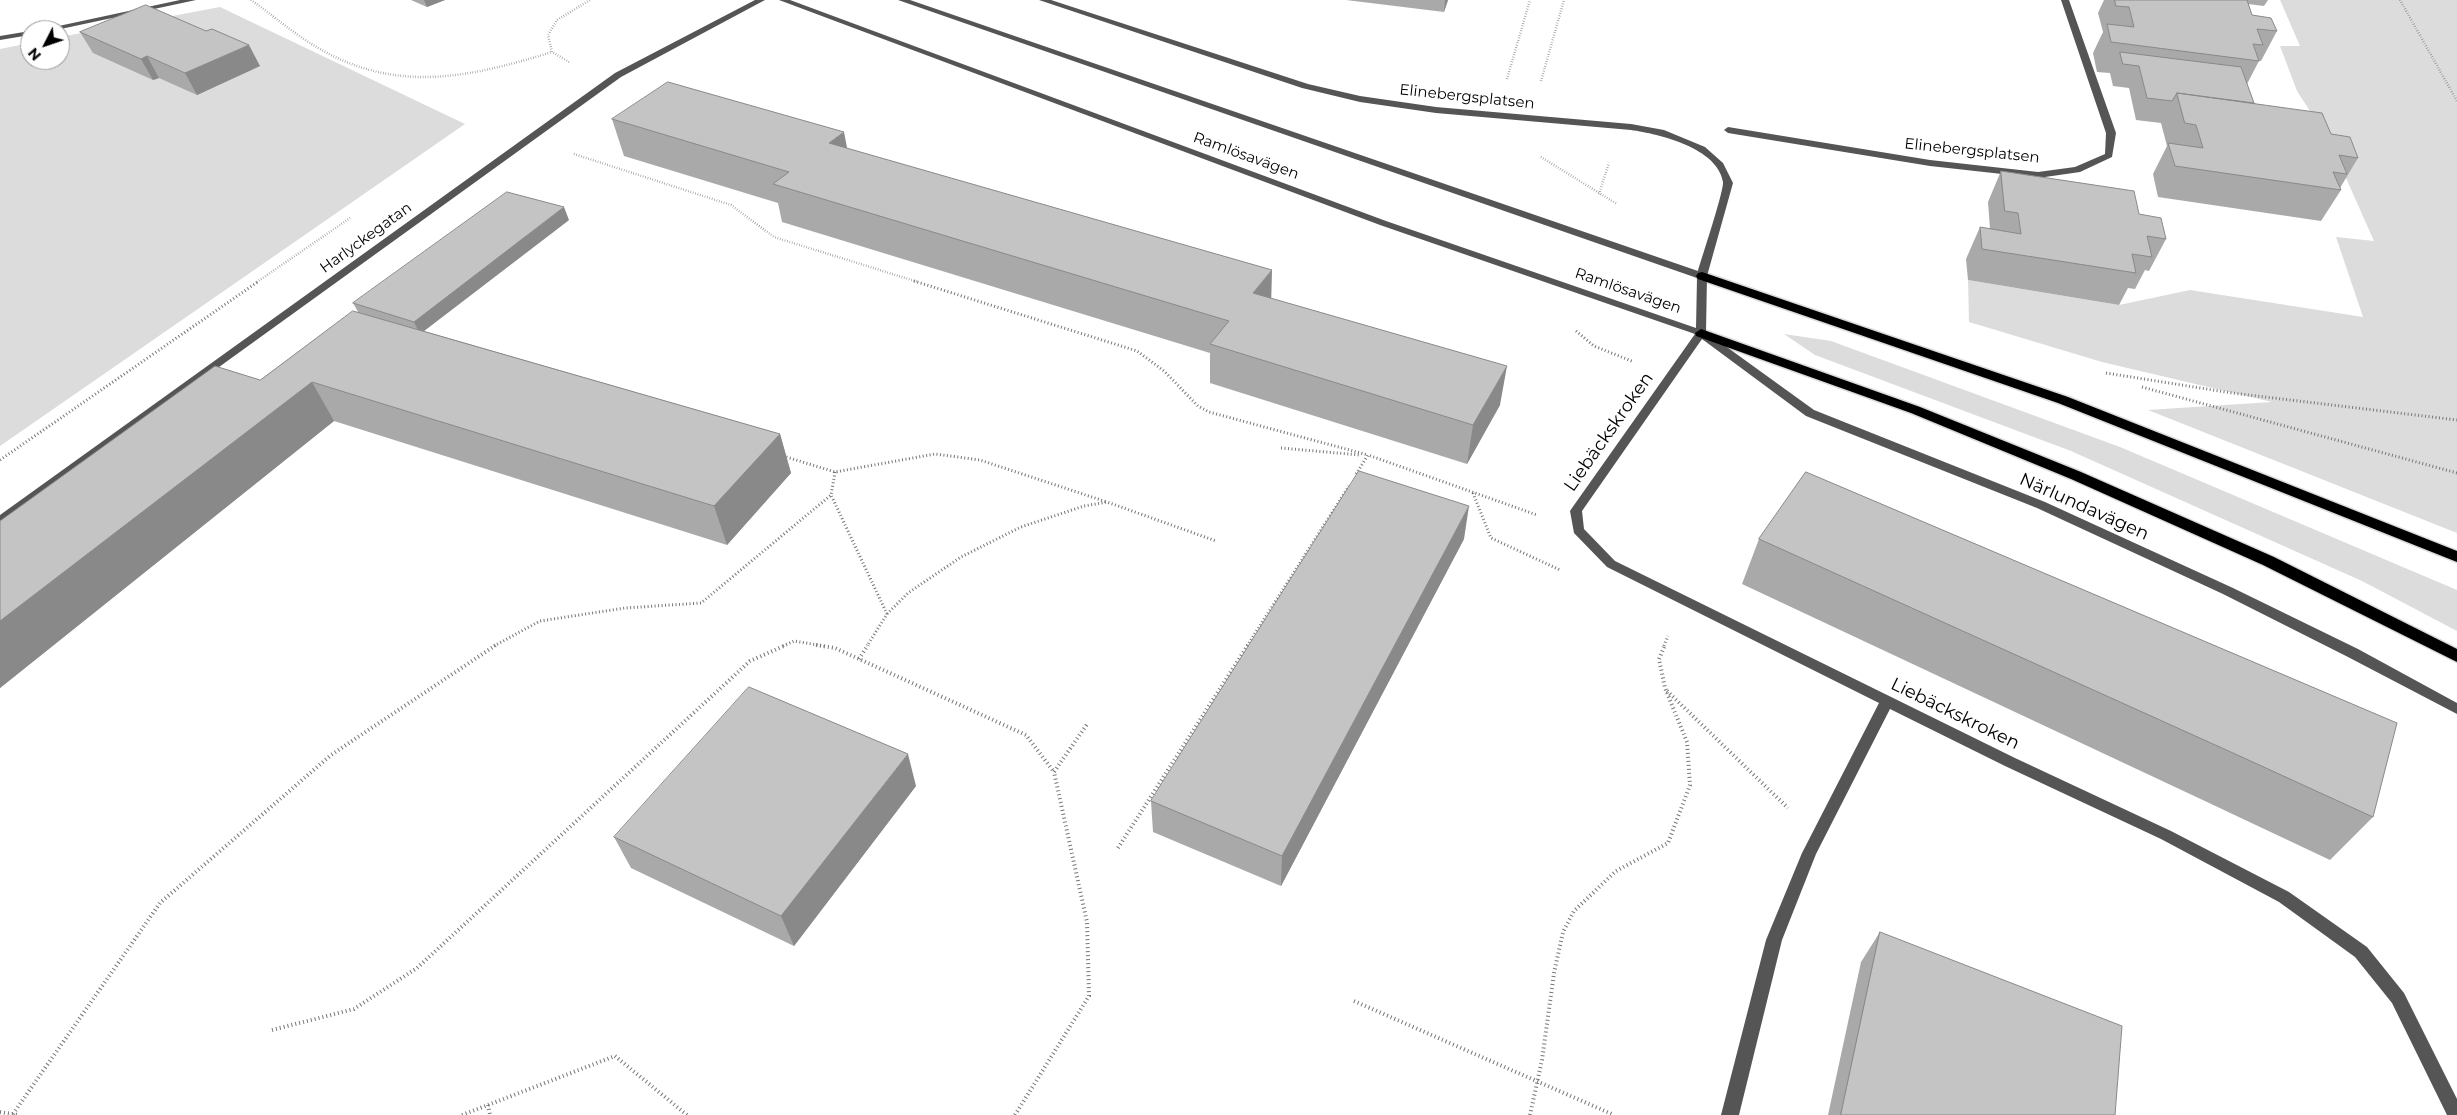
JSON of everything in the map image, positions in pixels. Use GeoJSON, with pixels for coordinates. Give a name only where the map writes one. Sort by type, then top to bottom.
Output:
{"type":"FeatureCollection","features":[{"type":"Feature","properties":{"kind":"highway"},"geometry":{"type":"LineString","coordinates":[[1702,276],[2063,400],[2457,557]]}},
{"type":"Feature","properties":{"kind":"highway"},"geometry":{"type":"LineString","coordinates":[[1701,332],[1944,421],[2090,480],[2266,559],[2457,656]]}},
{"type":"Feature","properties":{"kind":"street"},"geometry":{"type":"LineString","coordinates":[[70,25],[192,0]]}},
{"type":"Feature","properties":{"kind":"street","name":"Harlyckegatan"},"geometry":{"type":"LineString","coordinates":[[0,521],[618,75],[761,0]]}},
{"type":"Feature","properties":{"kind":"street","name":"Ramlösavägen"},"geometry":{"type":"LineString","coordinates":[[783,0],[1383,223],[1701,332]]}},
{"type":"Feature","properties":{"kind":"street","name":"Ramlösavägen"},"geometry":{"type":"LineString","coordinates":[[902,0],[1702,276]]}},
{"type":"Feature","properties":{"kind":"street","name":"Elinebergsplatsen"},"geometry":{"type":"LineString","coordinates":[[1043,0],[1305,86],[1360,99],[1436,110],[1661,132],[1702,149],[1720,165],[1728,183],[1702,276],[1701,332]]}},
{"type":"Feature","properties":{"kind":"street","name":"Elinebergsplatsen"},"geometry":{"type":"LineString","coordinates":[[1728,130],[1940,164],[2038,175],[2077,170],[2108,155],[2111,133],[2064,0]]}},
{"type":"Feature","properties":{"kind":"street"},"geometry":{"type":"LineString","coordinates":[[0,38],[20,35]]}},
{"type":"Feature","properties":{"kind":"street","name":"Liebäckskroken"},"geometry":{"type":"LineString","coordinates":[[1701,332],[1576,511],[1578,530],[1611,564],[1888,702],[2166,835],[2284,897],[2361,952],[2398,998],[2456,1115]]}},
{"type":"Feature","properties":{"kind":"street","name":"Närlundavägen"},"geometry":{"type":"LineString","coordinates":[[1701,332],[1810,412],[2041,505],[2219,586],[2353,653],[2457,709]]}},
{"type":"Feature","properties":{"kind":"street"},"geometry":{"type":"LineString","coordinates":[[1730,1115],[1774,940],[1817,838],[1888,702]]}},
{"type":"Feature","properties":{"kind":"path"},"geometry":{"type":"LineString","coordinates":[[251,0],[320,49],[363,69],[391,77],[434,79],[476,74],[552,52],[573,64],[564,70]]}},
{"type":"Feature","properties":{"kind":"path"},"geometry":{"type":"LineString","coordinates":[[552,52],[548,35],[557,20],[590,0]]}},
{"type":"Feature","properties":{"kind":"path"},"geometry":{"type":"LineString","coordinates":[[1531,118],[1564,0]]}},
{"type":"Feature","properties":{"kind":"path"},"geometry":{"type":"LineString","coordinates":[[2400,0],[2457,101]]}},
{"type":"Feature","properties":{"kind":"path"},"geometry":{"type":"LineString","coordinates":[[528,140],[731,205],[774,237],[1137,351],[1164,371],[1198,406],[1209,412],[1368,456],[1578,530]]}},
{"type":"Feature","properties":{"kind":"path"},"geometry":{"type":"LineString","coordinates":[[0,460],[352,217]]}},
{"type":"Feature","properties":{"kind":"path"},"geometry":{"type":"LineString","coordinates":[[2117,380],[2099,373],[2232,393],[2457,420]]}},
{"type":"Feature","properties":{"kind":"path"},"geometry":{"type":"LineString","coordinates":[[2135,385],[2304,433],[2457,473]]}},
{"type":"Feature","properties":{"kind":"path"},"geometry":{"type":"LineString","coordinates":[[1281,448],[1368,456]]}},
{"type":"Feature","properties":{"kind":"path"},"geometry":{"type":"LineString","coordinates":[[778,455],[835,472],[934,454],[980,460],[1107,502],[1216,541]]}},
{"type":"Feature","properties":{"kind":"path"},"geometry":{"type":"LineString","coordinates":[[1118,848],[1368,456]]}},
{"type":"Feature","properties":{"kind":"path"},"geometry":{"type":"LineString","coordinates":[[835,472],[832,495],[887,614]]}},
{"type":"Feature","properties":{"kind":"path"},"geometry":{"type":"LineString","coordinates":[[0,1112],[16,1115],[160,903],[331,755],[483,652],[540,621],[625,608],[701,603],[832,495]]}},
{"type":"Feature","properties":{"kind":"path"},"geometry":{"type":"LineString","coordinates":[[859,659],[887,614],[915,588],[961,557],[986,543],[1051,516],[1107,502]]}},
{"type":"Feature","properties":{"kind":"path"},"geometry":{"type":"LineString","coordinates":[[1530,1115],[1538,1082],[1554,973],[1563,932],[1574,911],[1616,871],[1668,843],[1690,785],[1687,742],[1665,688],[1659,659],[1670,632]]}},
{"type":"Feature","properties":{"kind":"path"},"geometry":{"type":"LineString","coordinates":[[272,1030],[354,1010],[417,968],[750,661],[794,641],[835,648],[1026,735],[1054,772],[1087,922],[1089,996],[1015,1115]]}},
{"type":"Feature","properties":{"kind":"path"},"geometry":{"type":"LineString","coordinates":[[1665,688],[1729,749],[1817,838]]}},
{"type":"Feature","properties":{"kind":"path"},"geometry":{"type":"LineString","coordinates":[[1054,772],[1088,722]]}},
{"type":"Feature","properties":{"kind":"path"},"geometry":{"type":"LineString","coordinates":[[1354,1001],[1614,1115]]}},
{"type":"Feature","properties":{"kind":"path"},"geometry":{"type":"LineString","coordinates":[[462,1115],[616,1056],[687,1115]]}},
{"type":"Feature","properties":{"kind":"path"},"geometry":{"type":"LineString","coordinates":[[488,1105],[490,1115]]}},
{"type":"Feature","properties":{"kind":"shaded area"},"geometry":{"type":"Polygon","coordinates":[[[2280,0],[2457,0],[2457,533],[2148,410],[2272,402],[2102,362],[1969,322],[1968,280],[2119,305],[2190,290],[2363,317],[2336,237],[2374,241],[2330,142],[2297,91],[2280,46],[2300,46],[2280,0]]]}},
{"type":"Feature","properties":{"kind":"shaded area"},"geometry":{"type":"Polygon","coordinates":[[[220,7],[465,124],[0,446],[0,49],[20,45],[20,70],[70,70],[70,35],[220,7]]]}},
{"type":"Feature","properties":{"kind":"shaded area"},"geometry":{"type":"Polygon","coordinates":[[[1784,334],[1831,341],[2120,447],[2457,590],[2457,631],[2362,581],[2071,451],[1815,355],[1784,334]]]}},
{"type":"Feature","properties":{"kind":"building"},"geometry":{"type":"Polygon","coordinates":[[[2115,0],[2247,0],[2252,15],[2271,18],[2277,31],[2257,29],[2263,45],[2253,44],[2259,61],[2111,42],[2107,24],[2134,27],[2129,7],[2116,6],[2115,0]]]}},
{"type":"Feature","properties":{"kind":"building"},"geometry":{"type":"Polygon","coordinates":[[[146,5],[206,31],[212,29],[249,45],[185,73],[147,56],[141,59],[80,32],[146,5]]]}},
{"type":"Feature","properties":{"kind":"building"},"geometry":{"type":"Polygon","coordinates":[[[2120,52],[2241,67],[2254,103],[2177,93],[2172,101],[2147,98],[2139,66],[2123,64],[2120,52]]]}},
{"type":"Feature","properties":{"kind":"building"},"geometry":{"type":"Polygon","coordinates":[[[668,82],[844,132],[829,143],[1272,270],[1253,293],[1507,366],[1473,425],[1210,344],[1229,321],[773,184],[789,172],[612,119],[668,82]]]}},
{"type":"Feature","properties":{"kind":"building"},"geometry":{"type":"Polygon","coordinates":[[[2177,93],[2322,113],[2331,134],[2350,137],[2358,158],[2339,155],[2347,174],[2333,172],[2341,190],[2175,166],[2168,143],[2203,148],[2196,125],[2185,123],[2177,93]]]}},
{"type":"Feature","properties":{"kind":"building"},"geometry":{"type":"Polygon","coordinates":[[[2001,171],[2134,191],[2139,214],[2161,218],[2166,239],[2147,236],[2152,257],[2132,254],[2136,273],[1982,249],[1980,227],[2021,234],[2018,213],[2005,211],[2001,171]]]}},
{"type":"Feature","properties":{"kind":"building"},"geometry":{"type":"Polygon","coordinates":[[[507,192],[564,207],[414,322],[353,303],[507,192]]]}},
{"type":"Feature","properties":{"kind":"building"},"geometry":{"type":"Polygon","coordinates":[[[353,311],[780,434],[714,506],[312,382],[0,621],[0,521],[215,366],[260,380],[353,311]]]}},
{"type":"Feature","properties":{"kind":"building"},"geometry":{"type":"Polygon","coordinates":[[[1359,471],[1469,506],[1282,856],[1151,801],[1359,471]]]}},
{"type":"Feature","properties":{"kind":"building"},"geometry":{"type":"Polygon","coordinates":[[[1806,472],[2397,723],[2373,817],[1759,539],[1806,472]]]}},
{"type":"Feature","properties":{"kind":"building"},"geometry":{"type":"Polygon","coordinates":[[[749,687],[908,754],[781,916],[614,837],[749,687]]]}},
{"type":"Feature","properties":{"kind":"building"},"geometry":{"type":"Polygon","coordinates":[[[1880,932],[2122,1026],[2115,1115],[1841,1115],[1880,932]]]}}]}
